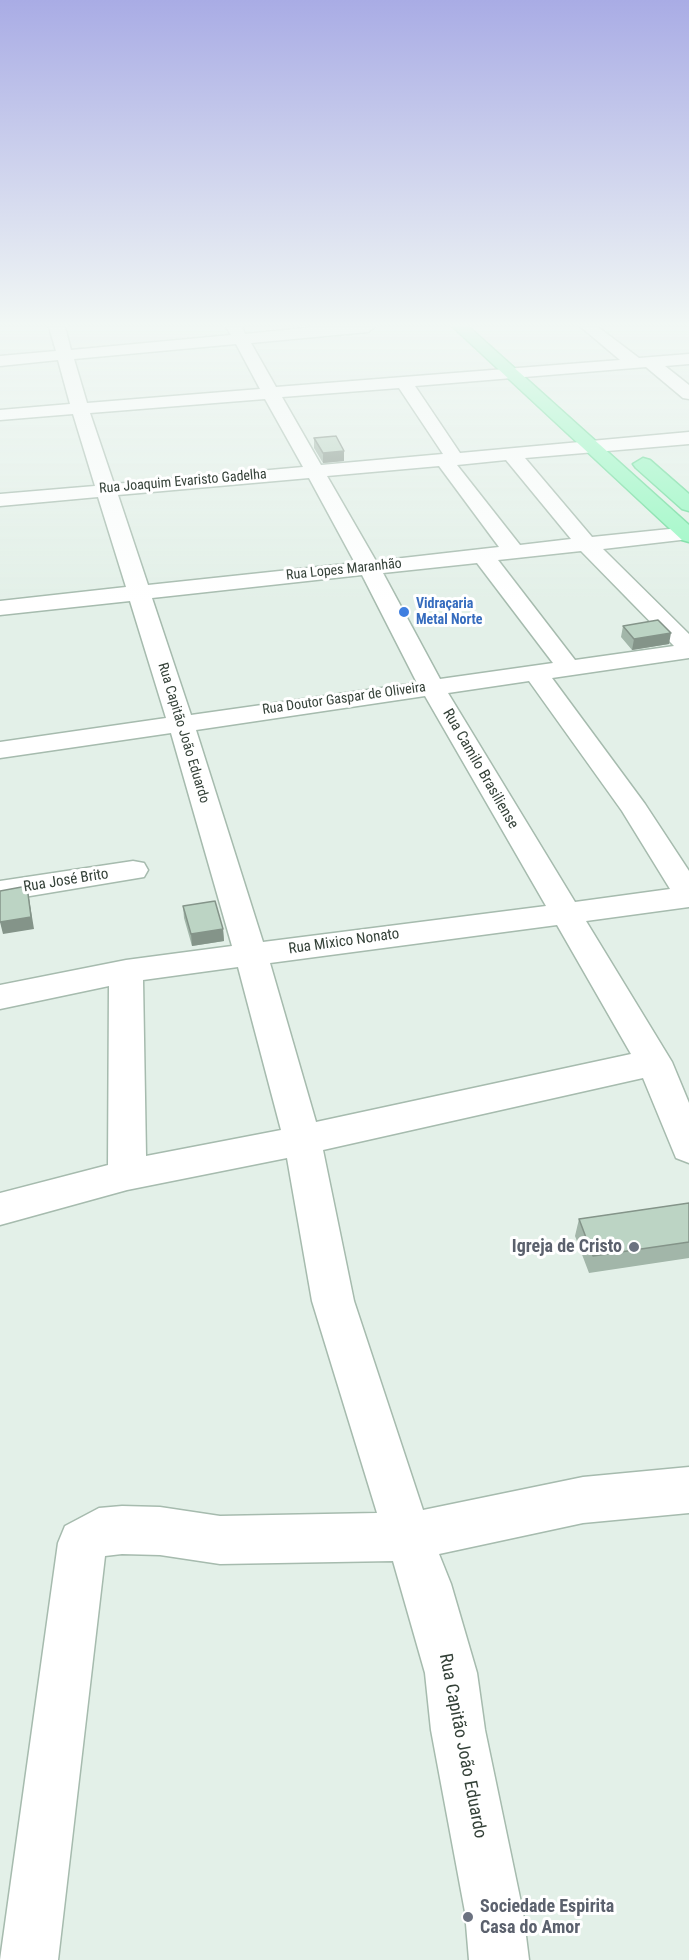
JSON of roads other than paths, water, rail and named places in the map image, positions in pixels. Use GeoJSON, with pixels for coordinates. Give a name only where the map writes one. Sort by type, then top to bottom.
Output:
{"type":"FeatureCollection","features":[{"type":"Feature","properties":{"kind":"main road"},"geometry":{"type":"LineString","coordinates":[[561,418],[688,534]]}},
{"type":"Feature","properties":{"kind":"main road"},"geometry":{"type":"LineString","coordinates":[[603,428],[689,505]]}},
{"type":"Feature","properties":{"kind":"street","name":"Rua Capitão João Eduardo"},"geometry":{"type":"LineString","coordinates":[[83,418],[181,723],[251,955],[302,1140],[333,1301],[408,1537],[426,1584],[451,1673],[458,1730],[494,1912],[499,1960]]}},
{"type":"Feature","properties":{"kind":"street","name":"Rua Camilo Brasiliense"},"geometry":{"type":"LineString","coordinates":[[284,418],[369,568],[432,687],[654,1062],[689,1148]]}},
{"type":"Feature","properties":{"kind":"street"},"geometry":{"type":"LineString","coordinates":[[425,418],[449,459],[514,552]]}},
{"type":"Feature","properties":{"kind":"street","name":"Rua Joaquim Evaristo Gadelha"},"geometry":{"type":"LineString","coordinates":[[0,500],[313,470],[689,438]]}},
{"type":"Feature","properties":{"kind":"street"},"geometry":{"type":"LineString","coordinates":[[511,454],[586,544],[689,650]]}},
{"type":"Feature","properties":{"kind":"street","name":"Rua Lopes Maranhão"},"geometry":{"type":"LineString","coordinates":[[0,608],[688,534]]}},
{"type":"Feature","properties":{"kind":"street"},"geometry":{"type":"LineString","coordinates":[[483,556],[569,668]]}},
{"type":"Feature","properties":{"kind":"street","name":"Rua Doutor Gaspar de Oliveira"},"geometry":{"type":"LineString","coordinates":[[0,750],[689,650]]}},
{"type":"Feature","properties":{"kind":"street"},"geometry":{"type":"LineString","coordinates":[[536,674],[635,810],[689,896]]}},
{"type":"Feature","properties":{"kind":"street","name":"Rua José Brito"},"geometry":{"type":"LineString","coordinates":[[0,891],[133,870]]}},
{"type":"Feature","properties":{"kind":"street","name":"Rua Mixico Nonato"},"geometry":{"type":"LineString","coordinates":[[0,997],[126,971],[689,896]]}},
{"type":"Feature","properties":{"kind":"street"},"geometry":{"type":"LineString","coordinates":[[126,971],[127,1174]]}},
{"type":"Feature","properties":{"kind":"street"},"geometry":{"type":"LineString","coordinates":[[0,1209],[127,1174],[302,1140],[654,1062]]}},
{"type":"Feature","properties":{"kind":"street"},"geometry":{"type":"LineString","coordinates":[[28,1960],[82,1543],[99,1532],[122,1530],[220,1540],[408,1537],[583,1500],[689,1490]]}},
{"type":"Feature","properties":{"kind":"place","name":"Vidraçaria Metal Norte"},"geometry":{"type":"Point","coordinates":[404,612]}},
{"type":"Feature","properties":{"kind":"place","name":"Igreja de Cristo"},"geometry":{"type":"Point","coordinates":[634,1247]}},
{"type":"Feature","properties":{"kind":"place","name":"Sociedade Espirita Casa do Amor"},"geometry":{"type":"Point","coordinates":[468,1917]}}]}
